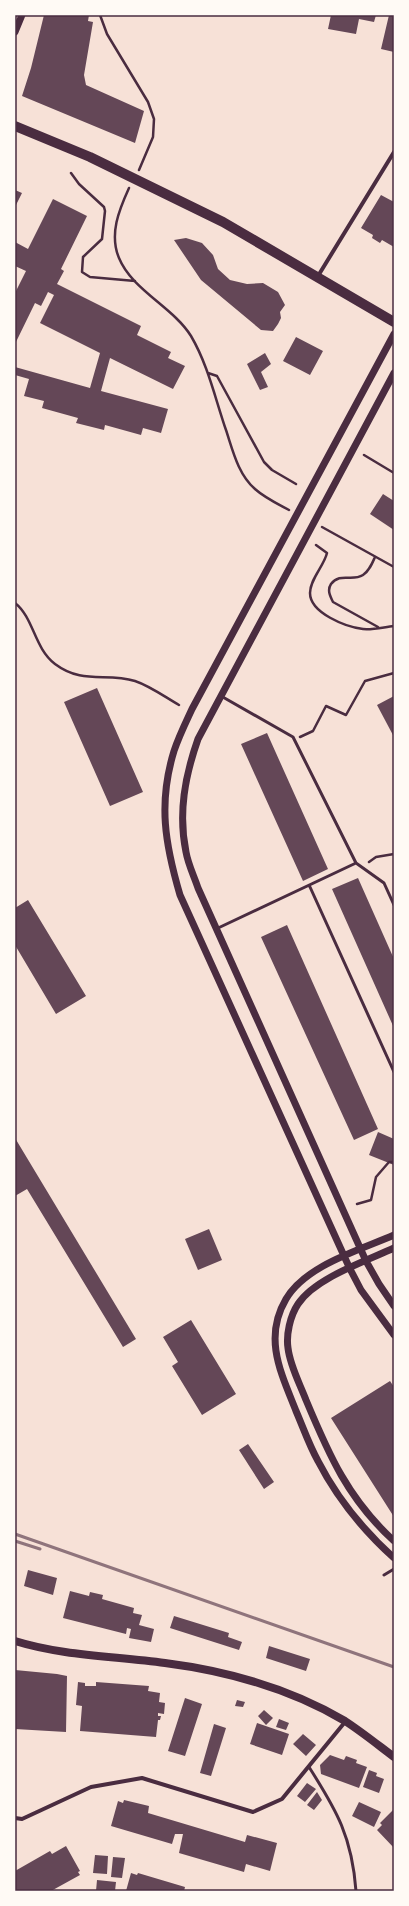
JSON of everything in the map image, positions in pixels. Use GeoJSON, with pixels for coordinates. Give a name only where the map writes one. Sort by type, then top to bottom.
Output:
{"type":"FeatureCollection","features":[{"type":"Feature","properties":{"kind":"main road"},"geometry":{"type":"LineString","coordinates":[[15,126],[90,157],[162,191],[222,222],[318,276],[394,322]]}},
{"type":"Feature","properties":{"kind":"main road"},"geometry":{"type":"LineString","coordinates":[[15,1641],[82,1655],[165,1663],[212,1671],[264,1684],[312,1704],[345,1722],[394,1757]]}},
{"type":"Feature","properties":{"kind":"street"},"geometry":{"type":"LineString","coordinates":[[15,32],[22,15]]}},
{"type":"Feature","properties":{"kind":"street"},"geometry":{"type":"LineString","coordinates":[[318,276],[394,152]]}},
{"type":"Feature","properties":{"kind":"street"},"geometry":{"type":"LineString","coordinates":[[394,334],[192,708],[174,749],[170,765],[164,810],[166,843],[180,895],[350,1269],[361,1290],[394,1335]]}},
{"type":"Feature","properties":{"kind":"street"},"geometry":{"type":"LineString","coordinates":[[394,373],[198,739],[188,770],[183,798],[183,826],[186,853],[198,888],[366,1261],[394,1306]]}},
{"type":"Feature","properties":{"kind":"street"},"geometry":{"type":"LineString","coordinates":[[394,1235],[344,1256],[318,1269],[298,1284],[286,1298],[275,1330],[274,1348],[281,1374],[317,1460],[333,1488],[375,1541],[394,1558]]}},
{"type":"Feature","properties":{"kind":"street"},"geometry":{"type":"LineString","coordinates":[[394,1248],[324,1281],[307,1293],[297,1305],[288,1333],[288,1348],[294,1369],[329,1456],[361,1505],[382,1530],[394,1540]]}},
{"type":"Feature","properties":{"kind":"street"},"geometry":{"type":"LineString","coordinates":[[15,1818],[22,1820],[90,1787],[142,1778],[253,1812],[282,1799],[345,1722]]}},
{"type":"Feature","properties":{"kind":"lane"},"geometry":{"type":"LineString","coordinates":[[221,696],[292,737],[356,863],[384,883],[394,905]]}},
{"type":"Feature","properties":{"kind":"lane"},"geometry":{"type":"LineString","coordinates":[[216,930],[310,887],[356,863]]}},
{"type":"Feature","properties":{"kind":"lane"},"geometry":{"type":"LineString","coordinates":[[310,887],[394,1072]]}},
{"type":"Feature","properties":{"kind":"lane"},"geometry":{"type":"LineString","coordinates":[[384,1575],[394,1569]]}},
{"type":"Feature","properties":{"kind":"lane"},"geometry":{"type":"LineString","coordinates":[[309,1767],[334,1806],[348,1841],[354,1865],[356,1891]]}},
{"type":"Feature","properties":{"kind":"path"},"geometry":{"type":"LineString","coordinates":[[100,15],[107,34],[148,102],[155,125]]}},
{"type":"Feature","properties":{"kind":"path"},"geometry":{"type":"LineString","coordinates":[[72,173],[79,184],[104,207],[105,210],[102,239],[83,257],[82,272],[90,277],[136,281]]}},
{"type":"Feature","properties":{"kind":"path"},"geometry":{"type":"LineString","coordinates":[[115,233],[119,258],[130,276],[181,324],[190,335],[208,372],[237,464],[256,490],[272,501]]}},
{"type":"Feature","properties":{"kind":"path"},"geometry":{"type":"LineString","coordinates":[[208,372],[217,376],[264,462],[272,470],[296,484]]}},
{"type":"Feature","properties":{"kind":"path"},"geometry":{"type":"LineString","coordinates":[[364,455],[394,473]]}},
{"type":"Feature","properties":{"kind":"path"},"geometry":{"type":"LineString","coordinates":[[341,538],[394,567]]}},
{"type":"Feature","properties":{"kind":"path"},"geometry":{"type":"LineString","coordinates":[[316,545],[327,553],[325,560],[312,582],[310,593],[318,610],[349,625],[363,629],[394,626]]}},
{"type":"Feature","properties":{"kind":"path"},"geometry":{"type":"LineString","coordinates":[[375,557],[369,569],[362,575],[357,577],[343,577],[334,580],[330,587],[330,595],[333,602],[379,628]]}},
{"type":"Feature","properties":{"kind":"path"},"geometry":{"type":"LineString","coordinates":[[15,603],[24,612],[42,649],[55,664],[70,673],[92,678],[108,677],[136,682],[178,705]]}},
{"type":"Feature","properties":{"kind":"path"},"geometry":{"type":"LineString","coordinates":[[300,737],[313,732],[326,706],[346,715],[366,681],[394,673]]}},
{"type":"Feature","properties":{"kind":"path"},"geometry":{"type":"LineString","coordinates":[[369,862],[376,857],[394,854]]}},
{"type":"Feature","properties":{"kind":"path"},"geometry":{"type":"LineString","coordinates":[[357,1204],[371,1200],[376,1177],[389,1162],[394,1162]]}},
{"type":"Feature","properties":{"kind":"building"},"geometry":{"type":"Polygon","coordinates":[[[44,15],[89,15],[88,21],[93,22],[84,75],[86,85],[144,111],[135,143],[22,96],[31,68],[44,15]]]}},
{"type":"Feature","properties":{"kind":"building"},"geometry":{"type":"Polygon","coordinates":[[[331,15],[376,15],[374,22],[359,19],[356,34],[328,29],[331,15]]]}},
{"type":"Feature","properties":{"kind":"building"},"geometry":{"type":"Polygon","coordinates":[[[389,15],[394,15],[394,52],[381,49],[389,15]]]}},
{"type":"Feature","properties":{"kind":"building"},"geometry":{"type":"Polygon","coordinates":[[[15,190],[22,193],[15,207],[15,190]]]}},
{"type":"Feature","properties":{"kind":"building"},"geometry":{"type":"Polygon","coordinates":[[[381,195],[394,202],[394,247],[382,240],[380,243],[372,238],[373,235],[361,228],[381,195]]]}},
{"type":"Feature","properties":{"kind":"building"},"geometry":{"type":"Polygon","coordinates":[[[53,199],[87,216],[61,269],[64,271],[57,284],[141,326],[137,335],[171,352],[168,358],[185,366],[173,389],[110,358],[101,391],[168,409],[161,433],[143,428],[141,435],[105,425],[104,430],[76,423],[78,418],[42,408],[44,401],[24,396],[29,379],[15,375],[15,367],[90,388],[100,353],[40,323],[54,295],[48,292],[41,306],[35,303],[15,344],[15,293],[26,271],[15,266],[15,242],[28,249],[53,199]]]}},
{"type":"Feature","properties":{"kind":"building"},"geometry":{"type":"Polygon","coordinates":[[[186,238],[202,243],[213,255],[218,269],[230,280],[247,284],[263,283],[278,292],[285,305],[280,312],[281,318],[273,331],[261,330],[201,280],[174,240],[186,238]]]}},
{"type":"Feature","properties":{"kind":"building"},"geometry":{"type":"Polygon","coordinates":[[[296,337],[323,351],[310,375],[283,361],[296,337]]]}},
{"type":"Feature","properties":{"kind":"building"},"geometry":{"type":"Polygon","coordinates":[[[265,353],[271,364],[261,372],[268,387],[260,390],[247,364],[265,353]]]}},
{"type":"Feature","properties":{"kind":"building"},"geometry":{"type":"Polygon","coordinates":[[[383,494],[394,501],[394,530],[370,514],[383,494]]]}},
{"type":"Feature","properties":{"kind":"building"},"geometry":{"type":"Polygon","coordinates":[[[97,688],[143,792],[110,806],[64,702],[97,688]]]}},
{"type":"Feature","properties":{"kind":"building"},"geometry":{"type":"Polygon","coordinates":[[[394,696],[394,737],[377,705],[394,696]]]}},
{"type":"Feature","properties":{"kind":"building"},"geometry":{"type":"Polygon","coordinates":[[[267,733],[328,869],[303,881],[241,744],[267,733]]]}},
{"type":"Feature","properties":{"kind":"building"},"geometry":{"type":"Polygon","coordinates":[[[358,878],[394,959],[394,1028],[332,889],[358,878]]]}},
{"type":"Feature","properties":{"kind":"building"},"geometry":{"type":"Polygon","coordinates":[[[28,900],[86,996],[56,1014],[15,945],[15,908],[28,900]]]}},
{"type":"Feature","properties":{"kind":"building"},"geometry":{"type":"Polygon","coordinates":[[[287,925],[378,1129],[354,1140],[261,937],[287,925]]]}},
{"type":"Feature","properties":{"kind":"building"},"geometry":{"type":"Polygon","coordinates":[[[378,1132],[394,1139],[394,1165],[369,1155],[378,1132]]]}},
{"type":"Feature","properties":{"kind":"building"},"geometry":{"type":"Polygon","coordinates":[[[15,1138],[136,1339],[123,1347],[27,1189],[15,1196],[15,1138]]]}},
{"type":"Feature","properties":{"kind":"building"},"geometry":{"type":"Polygon","coordinates":[[[209,1229],[222,1260],[198,1270],[185,1239],[209,1229]]]}},
{"type":"Feature","properties":{"kind":"building"},"geometry":{"type":"Polygon","coordinates":[[[191,1320],[236,1394],[202,1415],[172,1366],[178,1362],[163,1337],[191,1320]]]}},
{"type":"Feature","properties":{"kind":"building"},"geometry":{"type":"Polygon","coordinates":[[[390,1381],[394,1387],[394,1517],[331,1418],[390,1381]]]}},
{"type":"Feature","properties":{"kind":"building"},"geometry":{"type":"Polygon","coordinates":[[[248,1444],[274,1482],[264,1489],[239,1450],[248,1444]]]}},
{"type":"Feature","properties":{"kind":"building"},"geometry":{"type":"Polygon","coordinates":[[[28,1570],[57,1578],[53,1595],[24,1586],[28,1570]]]}},
{"type":"Feature","properties":{"kind":"building"},"geometry":{"type":"Polygon","coordinates":[[[70,1591],[89,1596],[90,1592],[103,1595],[102,1599],[134,1608],[133,1613],[142,1615],[139,1625],[154,1629],[151,1642],[129,1638],[131,1629],[127,1628],[126,1634],[63,1618],[70,1591]]]}},
{"type":"Feature","properties":{"kind":"building"},"geometry":{"type":"Polygon","coordinates":[[[174,1616],[229,1633],[228,1637],[242,1642],[239,1650],[170,1628],[174,1616]]]}},
{"type":"Feature","properties":{"kind":"building"},"geometry":{"type":"Polygon","coordinates":[[[269,1646],[310,1659],[306,1671],[266,1658],[269,1646]]]}},
{"type":"Feature","properties":{"kind":"building"},"geometry":{"type":"Polygon","coordinates":[[[15,1670],[67,1676],[66,1732],[15,1729],[15,1670]]]}},
{"type":"Feature","properties":{"kind":"building"},"geometry":{"type":"Polygon","coordinates":[[[78,1682],[85,1683],[85,1686],[96,1686],[96,1682],[149,1686],[148,1691],[160,1693],[159,1702],[165,1703],[164,1714],[158,1713],[158,1716],[161,1716],[160,1720],[158,1720],[156,1737],[80,1731],[82,1706],[76,1705],[78,1682]]]}},
{"type":"Feature","properties":{"kind":"building"},"geometry":{"type":"Polygon","coordinates":[[[185,1698],[202,1704],[185,1756],[168,1751],[185,1698]]]}},
{"type":"Feature","properties":{"kind":"building"},"geometry":{"type":"Polygon","coordinates":[[[237,1700],[245,1702],[243,1707],[235,1706],[237,1700]]]}},
{"type":"Feature","properties":{"kind":"building"},"geometry":{"type":"Polygon","coordinates":[[[264,1710],[273,1718],[266,1725],[258,1716],[264,1710]]]}},
{"type":"Feature","properties":{"kind":"building"},"geometry":{"type":"Polygon","coordinates":[[[279,1719],[289,1723],[286,1730],[276,1727],[279,1719]]]}},
{"type":"Feature","properties":{"kind":"building"},"geometry":{"type":"Polygon","coordinates":[[[257,1723],[289,1734],[282,1755],[250,1744],[257,1723]]]}},
{"type":"Feature","properties":{"kind":"building"},"geometry":{"type":"Polygon","coordinates":[[[214,1724],[226,1728],[211,1776],[200,1773],[214,1724]]]}},
{"type":"Feature","properties":{"kind":"building"},"geometry":{"type":"Polygon","coordinates":[[[303,1734],[316,1745],[306,1756],[293,1744],[303,1734]]]}},
{"type":"Feature","properties":{"kind":"building"},"geometry":{"type":"Polygon","coordinates":[[[330,1755],[344,1760],[346,1756],[357,1760],[356,1763],[367,1767],[359,1788],[321,1774],[320,1765],[330,1755]]]}},
{"type":"Feature","properties":{"kind":"building"},"geometry":{"type":"Polygon","coordinates":[[[369,1770],[377,1773],[376,1776],[384,1779],[379,1793],[363,1787],[369,1770]]]}},
{"type":"Feature","properties":{"kind":"building"},"geometry":{"type":"Polygon","coordinates":[[[307,1783],[316,1789],[305,1802],[297,1796],[307,1783]]]}},
{"type":"Feature","properties":{"kind":"building"},"geometry":{"type":"Polygon","coordinates":[[[317,1792],[322,1800],[314,1810],[307,1805],[317,1792]]]}},
{"type":"Feature","properties":{"kind":"building"},"geometry":{"type":"Polygon","coordinates":[[[124,1800],[149,1806],[148,1813],[245,1842],[247,1835],[277,1843],[270,1871],[246,1864],[244,1872],[179,1853],[183,1834],[175,1834],[172,1844],[111,1826],[118,1801],[123,1803],[124,1800]]]}},
{"type":"Feature","properties":{"kind":"building"},"geometry":{"type":"Polygon","coordinates":[[[359,1802],[381,1812],[374,1827],[352,1816],[359,1802]]]}},
{"type":"Feature","properties":{"kind":"building"},"geometry":{"type":"Polygon","coordinates":[[[394,1809],[394,1848],[377,1830],[382,1825],[380,1823],[394,1809]]]}},
{"type":"Feature","properties":{"kind":"building"},"geometry":{"type":"Polygon","coordinates":[[[66,1846],[80,1871],[78,1872],[80,1875],[51,1891],[15,1891],[15,1871],[50,1851],[52,1854],[66,1846]]]}},
{"type":"Feature","properties":{"kind":"building"},"geometry":{"type":"Polygon","coordinates":[[[95,1855],[108,1856],[107,1874],[93,1873],[95,1855]]]}},
{"type":"Feature","properties":{"kind":"building"},"geometry":{"type":"Polygon","coordinates":[[[113,1857],[125,1858],[122,1878],[111,1877],[113,1857]]]}},
{"type":"Feature","properties":{"kind":"building"},"geometry":{"type":"Polygon","coordinates":[[[131,1873],[137,1875],[138,1873],[185,1887],[184,1891],[126,1891],[131,1873]]]}},
{"type":"Feature","properties":{"kind":"building"},"geometry":{"type":"Polygon","coordinates":[[[97,1880],[116,1882],[115,1891],[96,1891],[97,1880]]]}},
{"type":"Feature","properties":{"kind":"railway"},"geometry":{"type":"LineString","coordinates":[[15,1534],[394,1667]]}},
{"type":"Feature","properties":{"kind":"railway"},"geometry":{"type":"LineString","coordinates":[[15,1541],[40,1549]]}}]}
